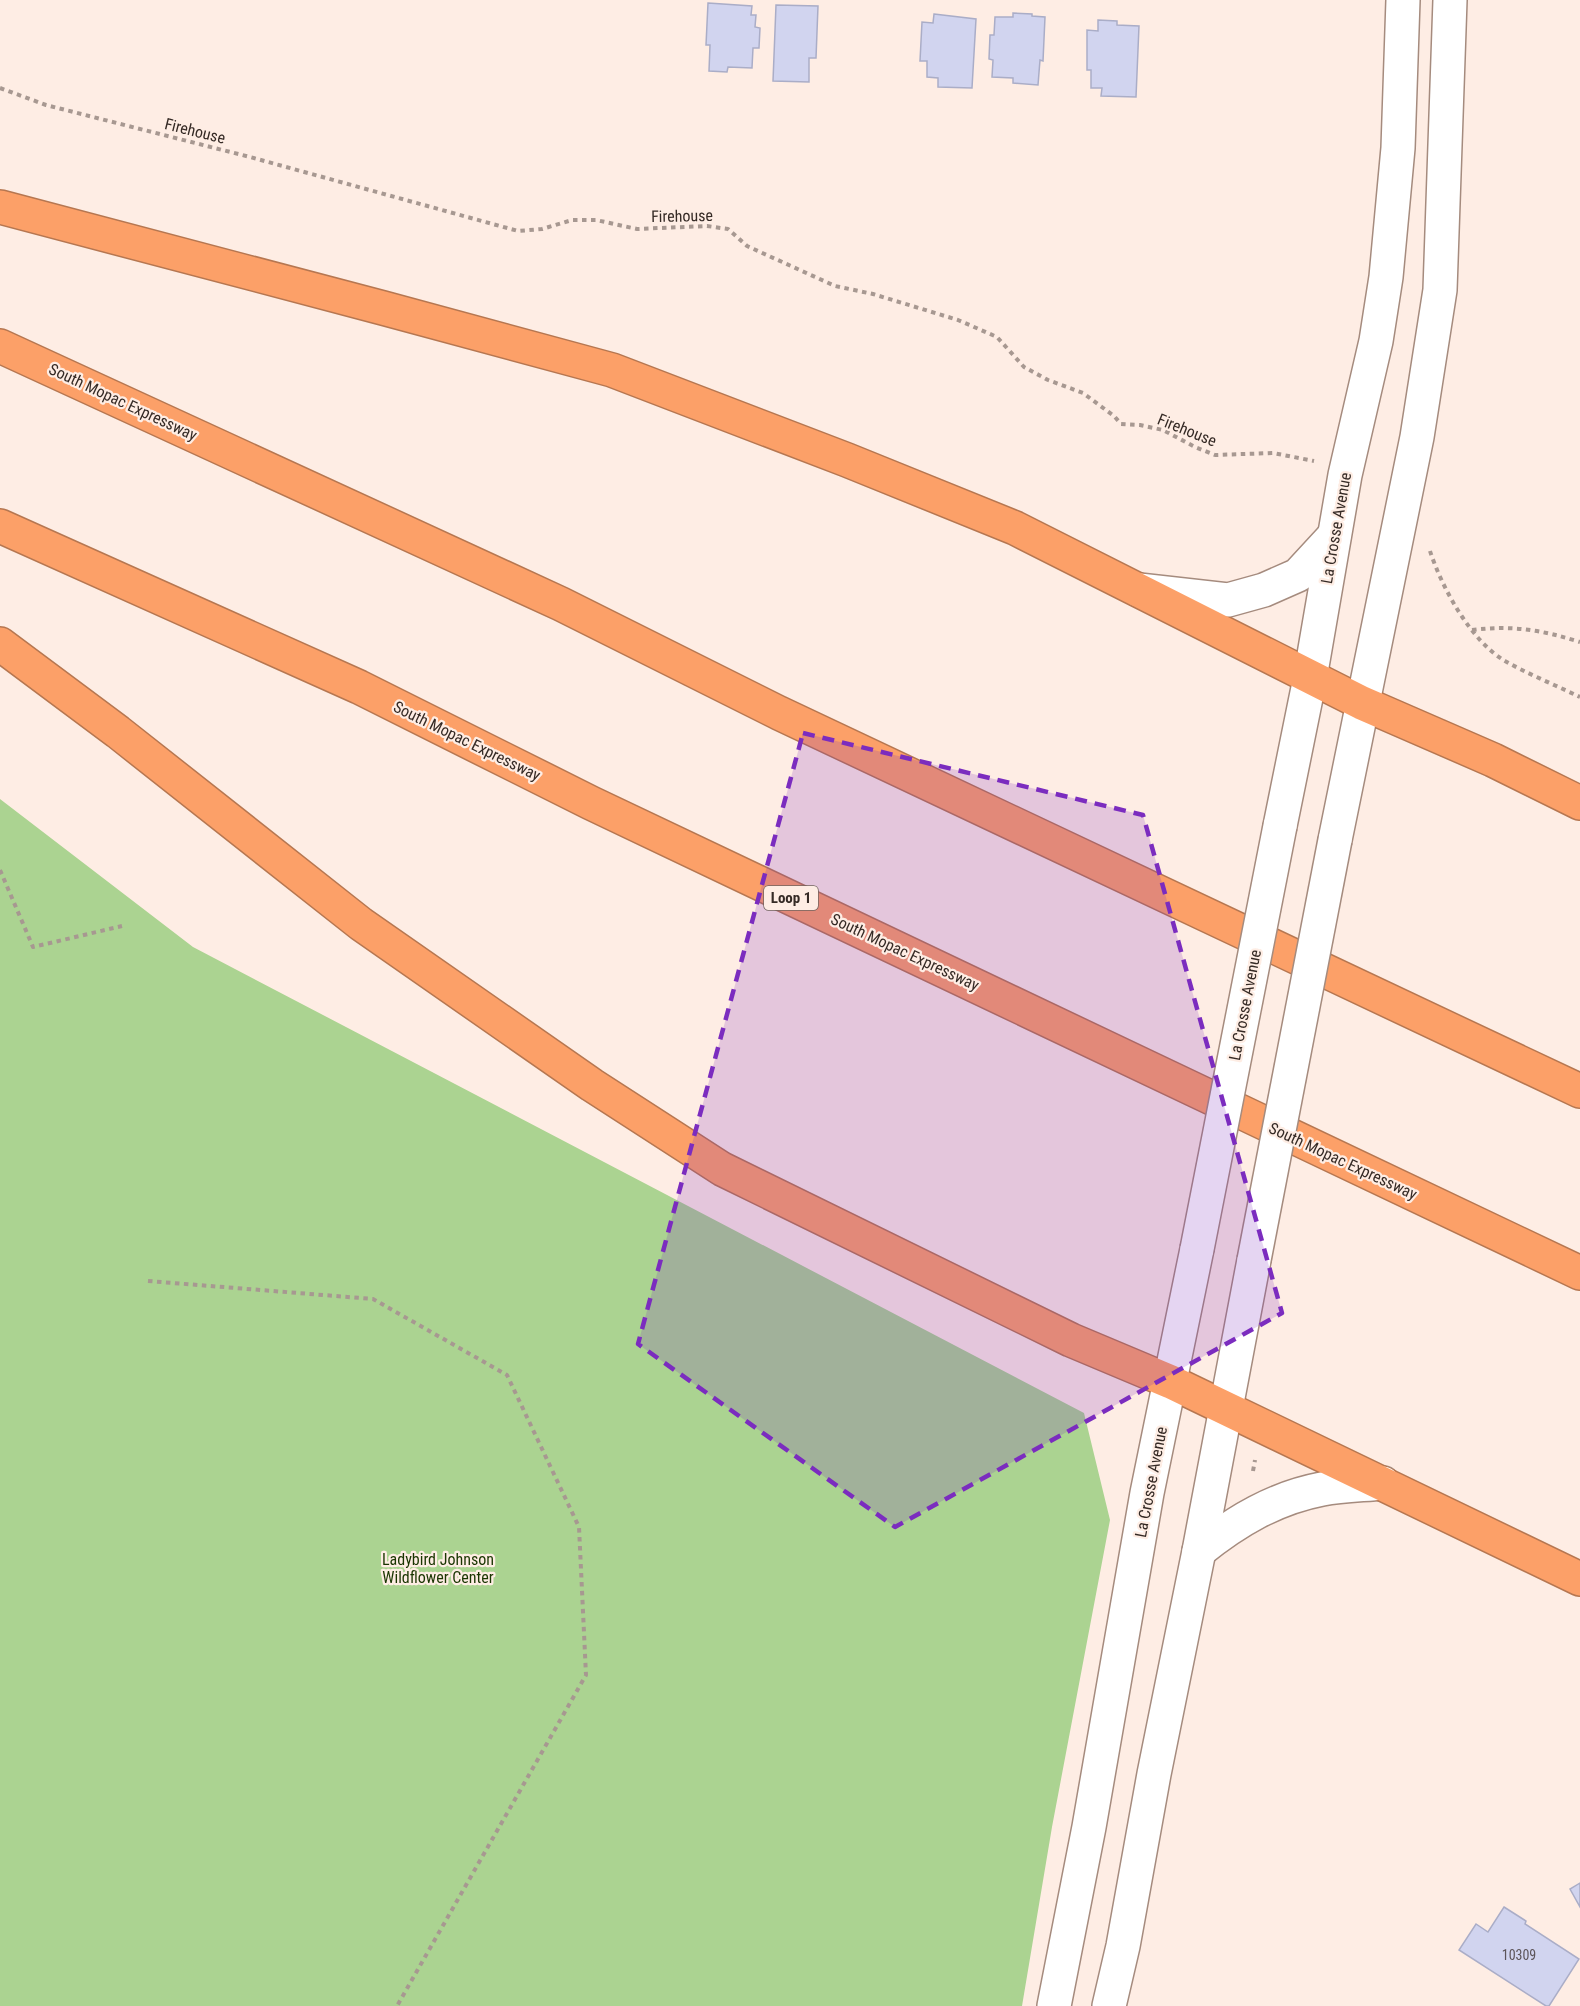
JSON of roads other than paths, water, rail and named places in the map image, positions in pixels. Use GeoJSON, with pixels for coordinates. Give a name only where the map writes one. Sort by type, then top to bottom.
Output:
{"type":"FeatureCollection","features":[{"type":"Feature","properties":{"kind":"highway"},"geometry":{"type":"LineString","coordinates":[[0,207],[612,370],[1015,528],[1310,678],[1493,760],[1580,803]]}},
{"type":"Feature","properties":{"kind":"highway","name":"South Mopac Expressway"},"geometry":{"type":"LineString","coordinates":[[0,346],[561,604],[779,713],[1580,1091]]}},
{"type":"Feature","properties":{"kind":"highway","name":"South Mopac Expressway"},"geometry":{"type":"LineString","coordinates":[[0,526],[359,687],[591,803],[1580,1273]]}},
{"type":"Feature","properties":{"kind":"highway"},"geometry":{"type":"LineString","coordinates":[[0,644],[117,732],[361,924],[592,1085],[722,1169],[1071,1340],[1171,1382],[1580,1580]]}},
{"type":"Feature","properties":{"kind":"street","name":"La Crosse Avenue"},"geometry":{"type":"LineString","coordinates":[[1054,2006],[1089,1827],[1148,1492],[1310,678],[1345,475],[1376,341],[1386,277],[1398,148],[1403,0]]}},
{"type":"Feature","properties":{"kind":"street"},"geometry":{"type":"LineString","coordinates":[[1109,2006],[1123,1946],[1149,1797],[1199,1551],[1335,840],[1417,437],[1440,290],[1450,0]]}},
{"type":"Feature","properties":{"kind":"street"},"geometry":{"type":"LineString","coordinates":[[1135,589],[1228,600],[1264,590],[1298,575],[1334,536]]}},
{"type":"Feature","properties":{"kind":"street"},"geometry":{"type":"LineString","coordinates":[[1199,1551],[1226,1529],[1269,1505],[1322,1489],[1383,1483]]}},
{"type":"Feature","properties":{"kind":"park label","name":"Ladybird Johnson Wildflower Center"},"geometry":{"type":"Point","coordinates":[438,1568]}}]}
